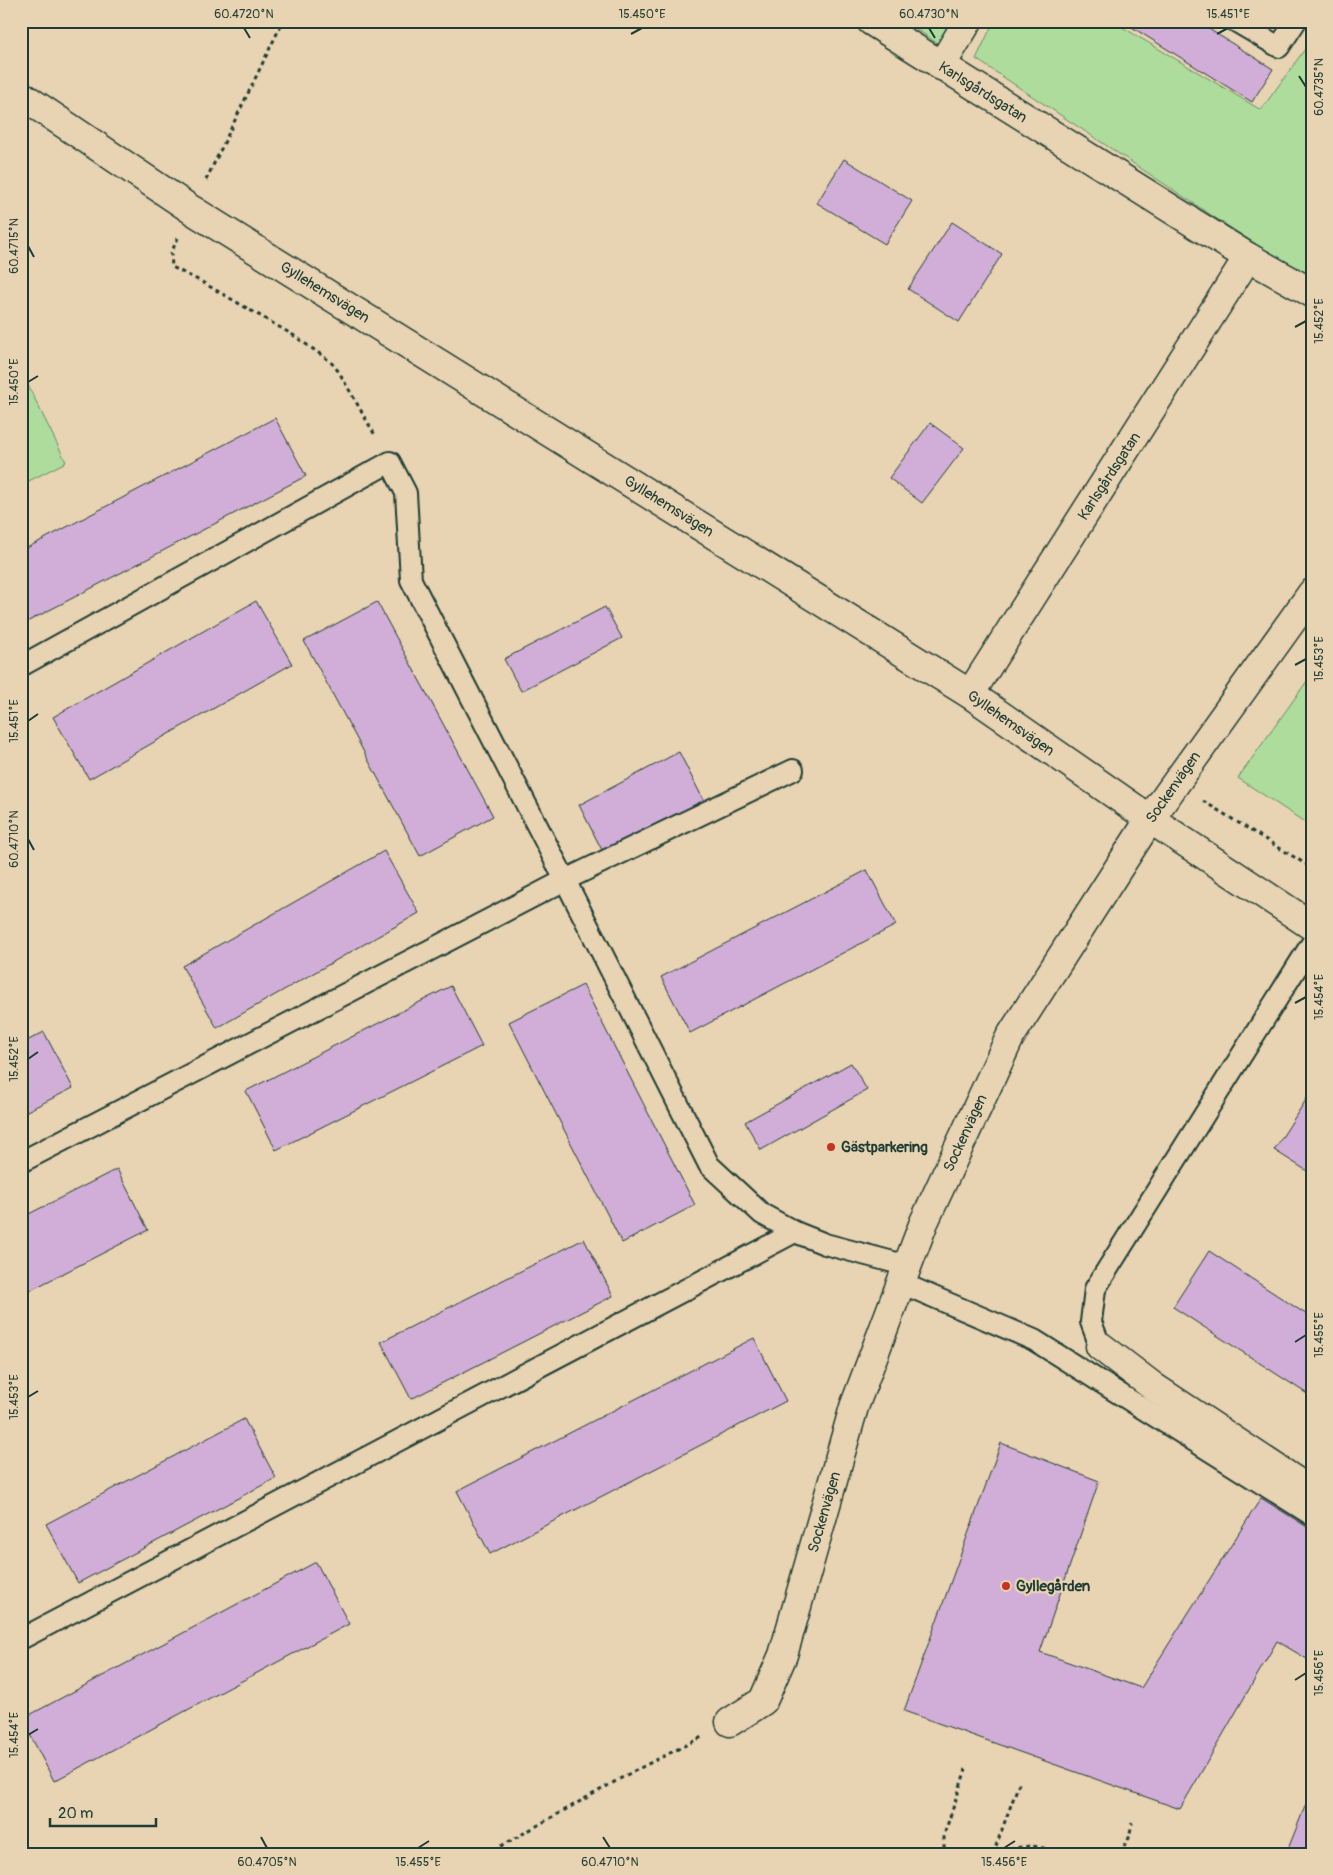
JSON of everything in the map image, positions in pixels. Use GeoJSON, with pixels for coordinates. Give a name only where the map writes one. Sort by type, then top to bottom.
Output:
{"type":"FeatureCollection","features":[{"type":"Feature","properties":{"kind":"street","name":"Karlsgårdsgatan"},"geometry":{"type":"LineString","coordinates":[[870,21],[1248,257],[1312,293]]}},
{"type":"Feature","properties":{"kind":"street"},"geometry":{"type":"LineString","coordinates":[[941,66],[968,21]]}},
{"type":"Feature","properties":{"kind":"street","name":"Gyllehemsvägen"},"geometry":{"type":"LineString","coordinates":[[21,95],[192,210],[970,694],[1150,819],[1312,926]]}},
{"type":"Feature","properties":{"kind":"street","name":"Karlsgårdsgatan"},"geometry":{"type":"LineString","coordinates":[[970,694],[1248,257]]}},
{"type":"Feature","properties":{"kind":"street","name":"Sockenvägen"},"geometry":{"type":"LineString","coordinates":[[730,1722],[763,1701],[783,1655],[854,1408],[924,1222],[1010,1036],[1150,819],[1312,593]]}},
{"type":"Feature","properties":{"kind":"street"},"geometry":{"type":"LineString","coordinates":[[1100,1346],[1155,1388],[1312,1492]]}},
{"type":"Feature","properties":{"kind":"lane"},"geometry":{"type":"LineString","coordinates":[[1235,21],[1279,47],[1296,21]]}},
{"type":"Feature","properties":{"kind":"lane"},"geometry":{"type":"LineString","coordinates":[[21,666],[390,462],[406,493],[411,580],[709,1165],[762,1214],[795,1232],[904,1275],[1034,1340],[1312,1515]]}},
{"type":"Feature","properties":{"kind":"lane"},"geometry":{"type":"LineString","coordinates":[[21,1162],[565,880],[793,770]]}},
{"type":"Feature","properties":{"kind":"lane"},"geometry":{"type":"LineString","coordinates":[[1100,1346],[1091,1322],[1095,1289],[1312,943]]}},
{"type":"Feature","properties":{"kind":"lane"},"geometry":{"type":"LineString","coordinates":[[21,1639],[795,1232]]}},
{"type":"Feature","properties":{"kind":"path"},"geometry":{"type":"LineString","coordinates":[[283,21],[171,252],[172,267],[202,282],[294,335],[330,361],[339,372],[390,462]]}},
{"type":"Feature","properties":{"kind":"path"},"geometry":{"type":"LineString","coordinates":[[1175,784],[1312,868]]}},
{"type":"Feature","properties":{"kind":"path"},"geometry":{"type":"LineString","coordinates":[[487,1854],[632,1772],[730,1722]]}},
{"type":"Feature","properties":{"kind":"path"},"geometry":{"type":"LineString","coordinates":[[950,1854],[944,1847],[944,1835],[966,1769]]}},
{"type":"Feature","properties":{"kind":"path"},"geometry":{"type":"LineString","coordinates":[[992,1853],[1019,1783]]}},
{"type":"Feature","properties":{"kind":"path"},"geometry":{"type":"LineString","coordinates":[[1120,1854],[1128,1838],[1132,1823]]}},
{"type":"Feature","properties":{"kind":"path"},"geometry":{"type":"LineString","coordinates":[[992,1853],[1025,1845],[1045,1847],[1058,1854]]}},
{"type":"Feature","properties":{"kind":"green space"},"geometry":{"type":"Polygon","coordinates":[[[904,21],[958,21],[943,47],[904,21]]]}},
{"type":"Feature","properties":{"kind":"green space"},"geometry":{"type":"Polygon","coordinates":[[[994,21],[1112,21],[1261,110],[1310,42],[1312,42],[1312,282],[976,59],[994,21]]]}},
{"type":"Feature","properties":{"kind":"green space"},"geometry":{"type":"Polygon","coordinates":[[[21,371],[66,462],[21,485],[21,371]]]}},
{"type":"Feature","properties":{"kind":"green space"},"geometry":{"type":"Polygon","coordinates":[[[1312,674],[1312,827],[1238,778],[1312,674]]]}},
{"type":"Feature","properties":{"kind":"building"},"geometry":{"type":"Polygon","coordinates":[[[1122,21],[1196,21],[1273,69],[1252,102],[1122,21]]]}},
{"type":"Feature","properties":{"kind":"building"},"geometry":{"type":"Polygon","coordinates":[[[844,159],[912,201],[885,244],[817,203],[844,159]]]}},
{"type":"Feature","properties":{"kind":"building"},"geometry":{"type":"Polygon","coordinates":[[[952,222],[1002,254],[959,322],[908,289],[952,222]]]}},
{"type":"Feature","properties":{"kind":"building"},"geometry":{"type":"Polygon","coordinates":[[[275,418],[306,476],[21,625],[21,551],[275,418]]]}},
{"type":"Feature","properties":{"kind":"building"},"geometry":{"type":"Polygon","coordinates":[[[930,423],[964,448],[922,503],[889,478],[930,423]]]}},
{"type":"Feature","properties":{"kind":"building"},"geometry":{"type":"Polygon","coordinates":[[[256,601],[292,664],[89,779],[53,717],[256,601]]]}},
{"type":"Feature","properties":{"kind":"building"},"geometry":{"type":"Polygon","coordinates":[[[377,602],[493,816],[420,856],[304,641],[377,602]]]}},
{"type":"Feature","properties":{"kind":"building"},"geometry":{"type":"Polygon","coordinates":[[[605,607],[622,638],[521,691],[504,659],[605,607]]]}},
{"type":"Feature","properties":{"kind":"building"},"geometry":{"type":"Polygon","coordinates":[[[679,752],[705,803],[605,856],[579,805],[679,752]]]}},
{"type":"Feature","properties":{"kind":"building"},"geometry":{"type":"Polygon","coordinates":[[[384,851],[419,913],[217,1028],[182,966],[384,851]]]}},
{"type":"Feature","properties":{"kind":"building"},"geometry":{"type":"Polygon","coordinates":[[[867,870],[896,925],[690,1033],[661,977],[867,870]]]}},
{"type":"Feature","properties":{"kind":"building"},"geometry":{"type":"Polygon","coordinates":[[[583,985],[695,1205],[622,1243],[509,1022],[583,985]]]}},
{"type":"Feature","properties":{"kind":"building"},"geometry":{"type":"Polygon","coordinates":[[[451,986],[482,1046],[276,1150],[246,1091],[451,986]]]}},
{"type":"Feature","properties":{"kind":"building"},"geometry":{"type":"Polygon","coordinates":[[[44,1032],[73,1088],[21,1114],[21,1044],[44,1032]]]}},
{"type":"Feature","properties":{"kind":"building"},"geometry":{"type":"Polygon","coordinates":[[[851,1063],[867,1090],[761,1150],[745,1122],[851,1063]]]}},
{"type":"Feature","properties":{"kind":"building"},"geometry":{"type":"Polygon","coordinates":[[[1312,1093],[1312,1174],[1274,1150],[1312,1093]]]}},
{"type":"Feature","properties":{"kind":"building"},"geometry":{"type":"Polygon","coordinates":[[[117,1169],[148,1230],[21,1295],[21,1218],[117,1169]]]}},
{"type":"Feature","properties":{"kind":"building"},"geometry":{"type":"Polygon","coordinates":[[[584,1239],[613,1296],[411,1399],[381,1342],[584,1239]]]}},
{"type":"Feature","properties":{"kind":"building"},"geometry":{"type":"Polygon","coordinates":[[[1209,1251],[1312,1318],[1312,1397],[1173,1307],[1209,1251]]]}},
{"type":"Feature","properties":{"kind":"building"},"geometry":{"type":"Polygon","coordinates":[[[754,1338],[786,1401],[490,1554],[457,1491],[754,1338]]]}},
{"type":"Feature","properties":{"kind":"building"},"geometry":{"type":"Polygon","coordinates":[[[244,1419],[276,1478],[78,1583],[46,1524],[244,1419]]]}},
{"type":"Feature","properties":{"kind":"building","name":"Gyllegården"},"geometry":{"type":"Polygon","coordinates":[[[1001,1443],[1099,1481],[1040,1652],[1141,1688],[1261,1498],[1312,1530],[1312,1662],[1277,1641],[1180,1809],[904,1711],[1001,1443]]]}},
{"type":"Feature","properties":{"kind":"building"},"geometry":{"type":"Polygon","coordinates":[[[316,1562],[349,1624],[54,1781],[22,1719],[316,1562]]]}},
{"type":"Feature","properties":{"kind":"building"},"geometry":{"type":"Polygon","coordinates":[[[1312,1789],[1312,1854],[1286,1854],[1312,1789]]]}},
{"type":"Feature","properties":{"kind":"place","name":"Gästparkering"},"geometry":{"type":"Point","coordinates":[831,1147]}},
{"type":"Feature","properties":{"kind":"place","name":"Gyllegården"},"geometry":{"type":"Point","coordinates":[1006,1586]}}]}
